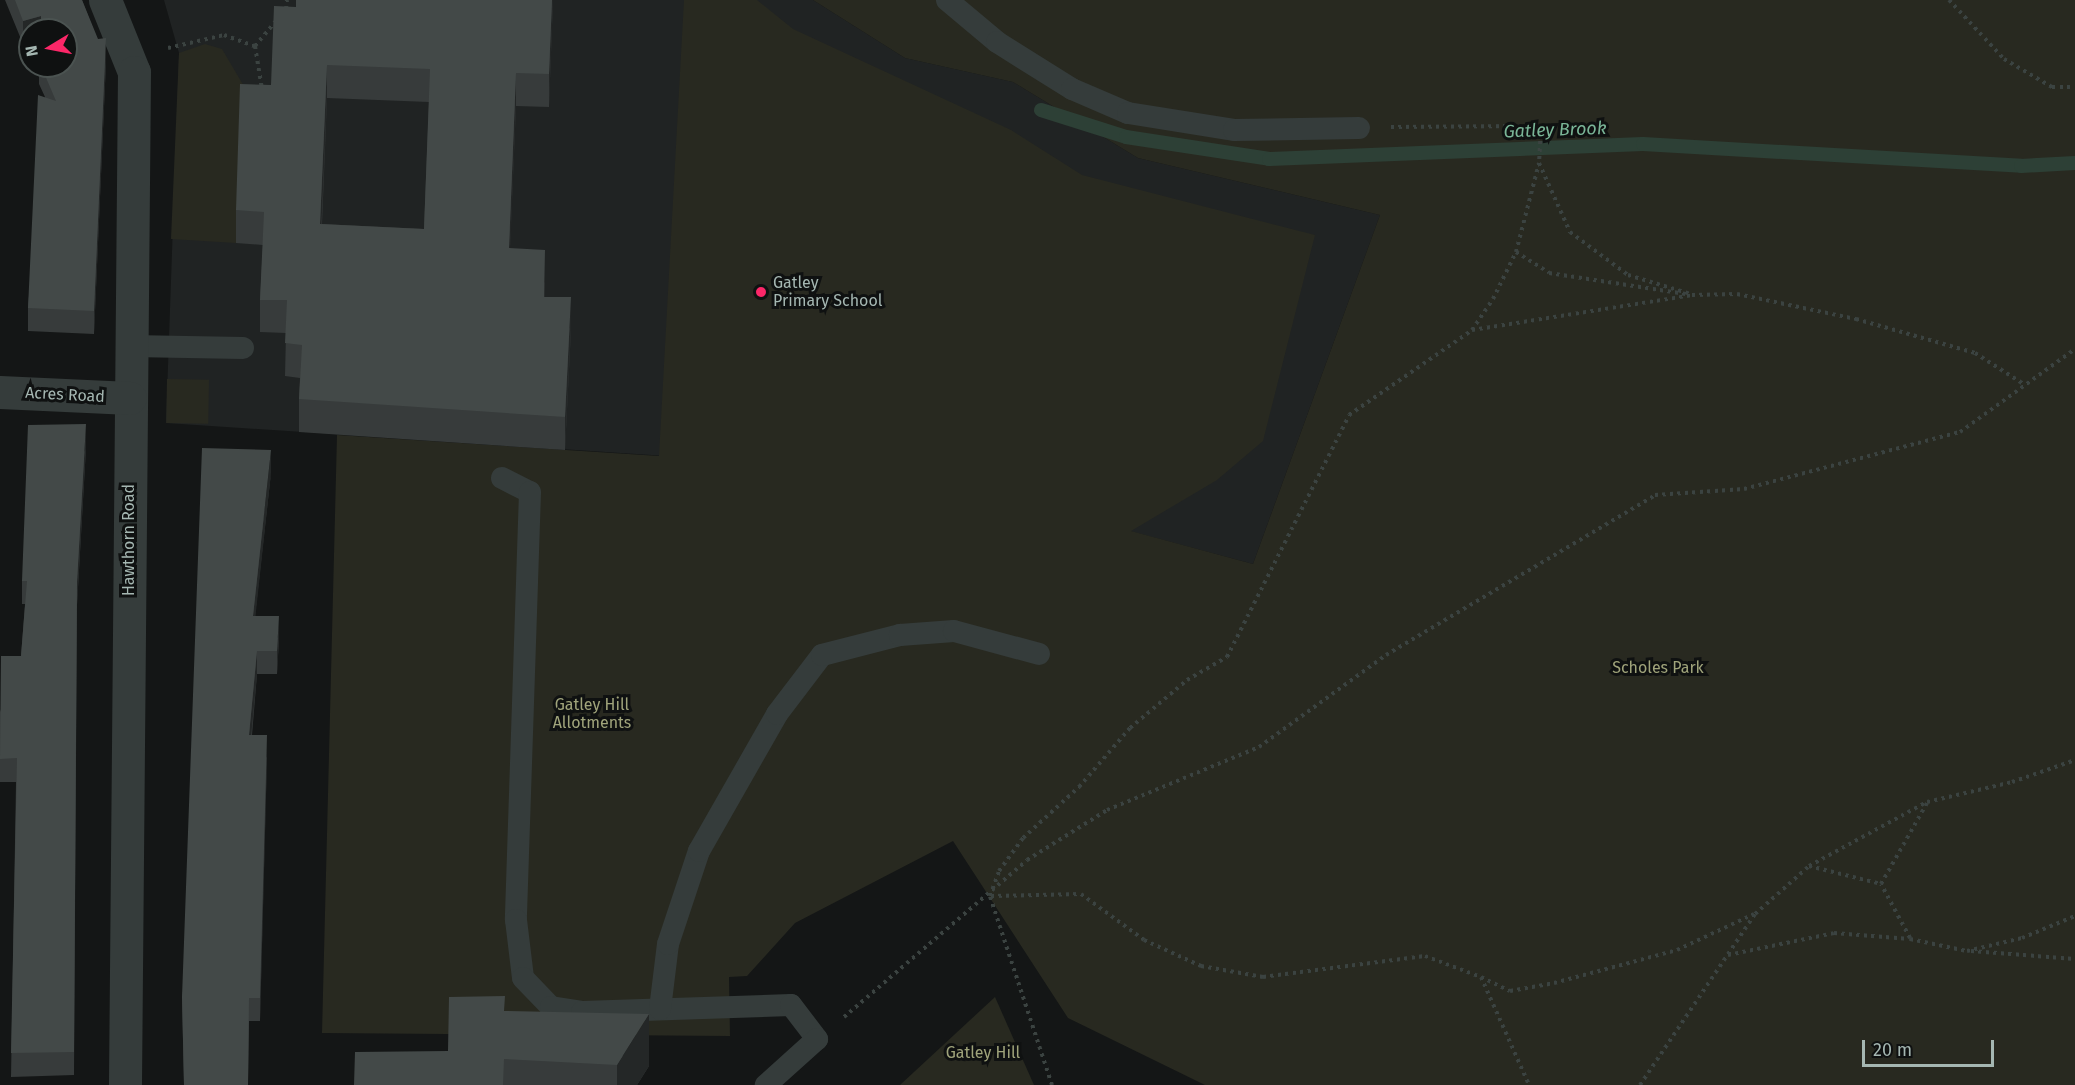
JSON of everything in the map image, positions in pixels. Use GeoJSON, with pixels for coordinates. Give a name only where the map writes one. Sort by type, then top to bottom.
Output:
{"type":"FeatureCollection","features":[{"type":"Feature","properties":{"kind":"street","name":"Hawthorn Road"},"geometry":{"type":"LineString","coordinates":[[105,0],[131,63],[125,1085]]}},
{"type":"Feature","properties":{"kind":"street","name":"Acres Road"},"geometry":{"type":"LineString","coordinates":[[0,392],[130,398]]}},
{"type":"Feature","properties":{"kind":"lane"},"geometry":{"type":"LineString","coordinates":[[946,0],[997,42],[1072,89],[1128,114],[1234,130],[1359,128]]}},
{"type":"Feature","properties":{"kind":"lane"},"geometry":{"type":"LineString","coordinates":[[131,346],[243,348]]}},
{"type":"Feature","properties":{"kind":"lane"},"geometry":{"type":"LineString","coordinates":[[502,478],[530,492],[516,920],[523,978],[551,1007],[582,1012],[791,1005],[817,1039],[766,1085]]}},
{"type":"Feature","properties":{"kind":"lane"},"geometry":{"type":"LineString","coordinates":[[660,1010],[668,944],[699,851],[777,714],[822,655],[900,635],[954,631],[1039,654]]}},
{"type":"Feature","properties":{"kind":"path"},"geometry":{"type":"LineString","coordinates":[[255,46],[287,8],[287,0]]}},
{"type":"Feature","properties":{"kind":"path"},"geometry":{"type":"LineString","coordinates":[[1949,0],[2004,59],[2052,87],[2075,87]]}},
{"type":"Feature","properties":{"kind":"path"},"geometry":{"type":"LineString","coordinates":[[131,63],[177,44],[224,35],[255,46]]}},
{"type":"Feature","properties":{"kind":"path"},"geometry":{"type":"LineString","coordinates":[[255,46],[264,97]]}},
{"type":"Feature","properties":{"kind":"path"},"geometry":{"type":"LineString","coordinates":[[1359,128],[1540,126],[1539,163],[1516,252],[1472,330]]}},
{"type":"Feature","properties":{"kind":"path"},"geometry":{"type":"LineString","coordinates":[[1539,163],[1570,232],[1628,274],[1692,295]]}},
{"type":"Feature","properties":{"kind":"path"},"geometry":{"type":"LineString","coordinates":[[1516,252],[1549,273],[1692,295]]}},
{"type":"Feature","properties":{"kind":"path"},"geometry":{"type":"LineString","coordinates":[[1052,1085],[990,896],[999,871],[1023,838],[1079,788],[1130,728],[1187,680],[1227,657],[1349,415],[1472,330],[1692,295],[1737,294],[1856,318],[1975,352],[2025,385]]}},
{"type":"Feature","properties":{"kind":"path"},"geometry":{"type":"LineString","coordinates":[[817,1039],[990,896],[1027,860],[1107,810],[1259,747],[1386,655],[1655,495],[1744,489],[1960,432],[2075,349]]}},
{"type":"Feature","properties":{"kind":"path"},"geometry":{"type":"LineString","coordinates":[[1640,1085],[1755,914],[1809,866],[1927,802],[2012,782],[2075,760]]}},
{"type":"Feature","properties":{"kind":"path"},"geometry":{"type":"LineString","coordinates":[[1881,884],[1927,802]]}},
{"type":"Feature","properties":{"kind":"path"},"geometry":{"type":"LineString","coordinates":[[1809,866],[1881,884],[1910,939]]}},
{"type":"Feature","properties":{"kind":"path"},"geometry":{"type":"LineString","coordinates":[[990,896],[1081,894],[1144,940],[1201,966],[1263,977],[1425,956],[1481,977],[1510,991],[1554,983],[1677,950],[1755,914]]}},
{"type":"Feature","properties":{"kind":"path"},"geometry":{"type":"LineString","coordinates":[[1967,951],[2022,938],[2075,916]]}},
{"type":"Feature","properties":{"kind":"path"},"geometry":{"type":"LineString","coordinates":[[1727,956],[1834,933],[1910,939],[1967,951],[2075,959]]}},
{"type":"Feature","properties":{"kind":"path"},"geometry":{"type":"LineString","coordinates":[[1481,977],[1529,1085]]}},
{"type":"Feature","properties":{"kind":"shaded area","name":"Gatley Primary School"},"geometry":{"type":"Polygon","coordinates":[[[164,0],[813,0],[905,58],[1013,82],[1138,158],[1380,215],[1253,564],[909,472],[166,423],[179,53],[164,0]]]}},
{"type":"Feature","properties":{"kind":"green space","name":"Scholes Park"},"geometry":{"type":"Polygon","coordinates":[[[684,0],[757,0],[793,29],[1011,130],[1082,175],[1315,235],[1263,441],[1217,480],[1131,531],[1253,564],[1380,215],[1138,158],[1013,82],[905,58],[813,0],[2075,0],[2075,1085],[1205,1085],[1068,1018],[953,841],[795,923],[747,976],[729,977],[730,1036],[322,1033],[337,435],[659,456],[684,0]]]}},
{"type":"Feature","properties":{"kind":"green space"},"geometry":{"type":"Polygon","coordinates":[[[205,44],[222,49],[245,88],[236,243],[171,239],[179,53],[205,44]]]}},
{"type":"Feature","properties":{"kind":"green space"},"geometry":{"type":"Polygon","coordinates":[[[167,379],[209,380],[208,424],[166,423],[167,379]]]}},
{"type":"Feature","properties":{"kind":"green space","name":"Gatley Hill"},"geometry":{"type":"Polygon","coordinates":[[[995,997],[1034,1085],[900,1085],[995,997]]]}},
{"type":"Feature","properties":{"kind":"building"},"geometry":{"type":"Polygon","coordinates":[[[15,0],[82,0],[98,39],[106,38],[94,311],[28,308],[38,95],[56,101],[46,78],[78,78],[78,18],[41,18],[41,16],[22,18],[15,0]]]}},
{"type":"Feature","properties":{"kind":"building"},"geometry":{"type":"Polygon","coordinates":[[[296,0],[552,0],[549,74],[516,73],[509,248],[545,250],[544,297],[571,297],[565,417],[299,399],[302,345],[285,343],[287,300],[260,300],[264,212],[236,210],[240,84],[271,85],[274,6],[296,7],[296,0]],[[327,65],[320,224],[424,229],[430,69],[327,65]]]}},
{"type":"Feature","properties":{"kind":"building"},"geometry":{"type":"Polygon","coordinates":[[[86,424],[77,582],[74,1052],[11,1053],[17,758],[0,759],[1,656],[21,656],[27,581],[22,581],[28,425],[86,424]]]}},
{"type":"Feature","properties":{"kind":"building"},"geometry":{"type":"Polygon","coordinates":[[[202,448],[271,450],[253,616],[279,616],[277,651],[257,651],[249,735],[267,735],[260,998],[249,998],[248,1085],[184,1085],[182,997],[202,448]]]}},
{"type":"Feature","properties":{"kind":"building"},"geometry":{"type":"Polygon","coordinates":[[[505,996],[504,1011],[649,1014],[617,1065],[504,1059],[503,1085],[354,1085],[355,1052],[448,1051],[449,997],[505,996]]]}},
{"type":"Feature","properties":{"kind":"waterway","name":"Gatley Brook"},"geometry":{"type":"LineString","coordinates":[[1041,110],[1126,137],[1269,159],[1643,144],[2021,166],[2075,163]]}},
{"type":"Feature","properties":{"kind":"place","name":"Gatley Primary School"},"geometry":{"type":"Point","coordinates":[761,292]}},
{"type":"Feature","properties":{"kind":"park label","name":"Gatley Hill Allotments"},"geometry":{"type":"Point","coordinates":[592,714]}}]}
